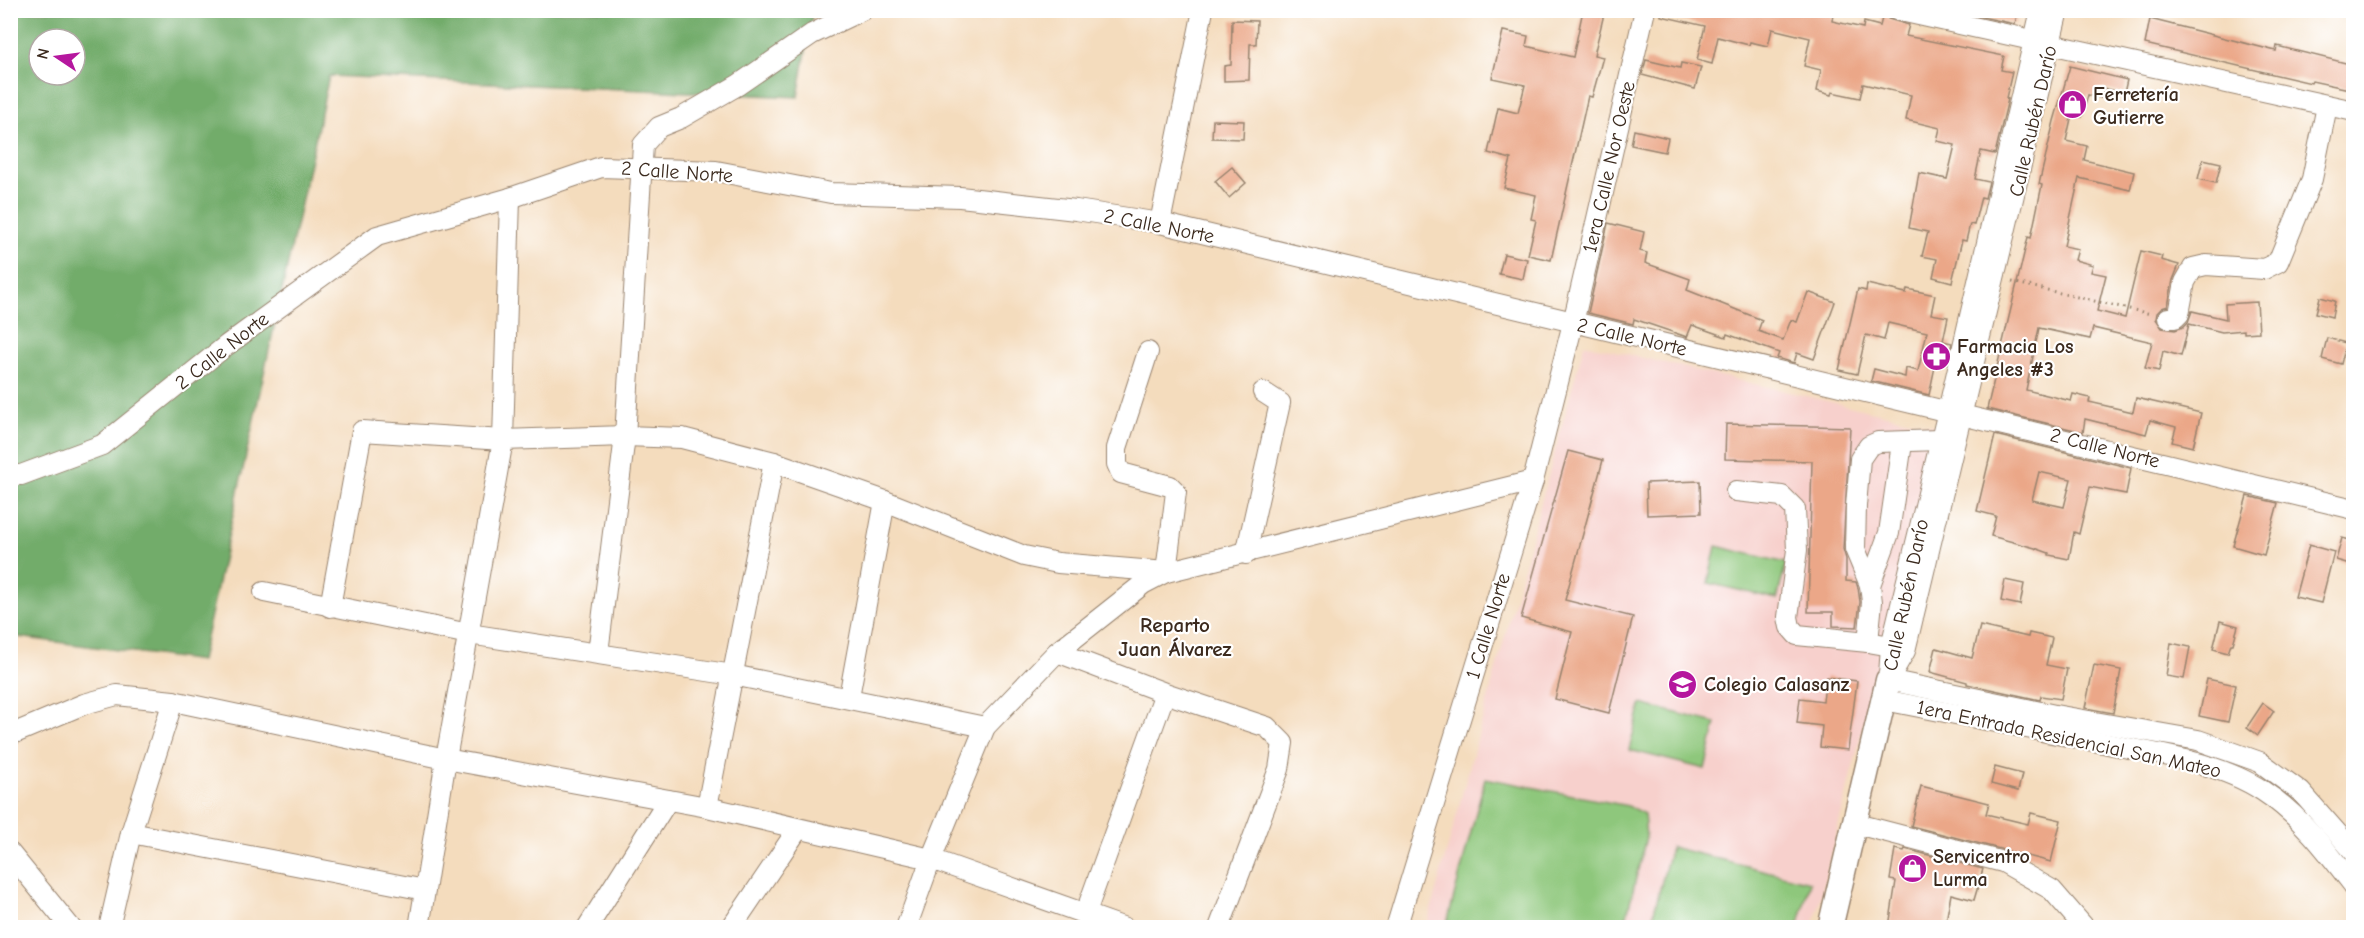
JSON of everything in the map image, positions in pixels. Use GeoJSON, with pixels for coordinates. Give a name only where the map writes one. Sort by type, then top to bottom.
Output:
{"type":"FeatureCollection","features":[{"type":"Feature","properties":{"kind":"main road"},"geometry":{"type":"LineString","coordinates":[[1830,927],[1886,690]]}},
{"type":"Feature","properties":{"kind":"street"},"geometry":{"type":"LineString","coordinates":[[598,653],[625,436],[643,145],[659,127],[681,118],[738,85],[812,34],[862,10]]}},
{"type":"Feature","properties":{"kind":"street"},"geometry":{"type":"LineString","coordinates":[[1160,223],[1203,10]]}},
{"type":"Feature","properties":{"kind":"street","name":"1era Calle Nor Oeste"},"geometry":{"type":"LineString","coordinates":[[1573,323],[1645,10]]}},
{"type":"Feature","properties":{"kind":"street"},"geometry":{"type":"LineString","coordinates":[[1896,10],[2354,111]]}},
{"type":"Feature","properties":{"kind":"street","name":"Calle Rubén Darío"},"geometry":{"type":"LineString","coordinates":[[2041,10],[2043,42]]}},
{"type":"Feature","properties":{"kind":"street","name":"Calle Rubén Darío"},"geometry":{"type":"LineString","coordinates":[[1886,690],[1905,651],[1956,412],[2043,42],[2058,10]]}},
{"type":"Feature","properties":{"kind":"street"},"geometry":{"type":"LineString","coordinates":[[2168,318],[2175,318],[2179,314],[2186,282],[2193,268],[2206,265],[2264,269],[2278,262],[2312,179],[2327,106]]}},
{"type":"Feature","properties":{"kind":"street","name":"2 Calle Norte"},"geometry":{"type":"LineString","coordinates":[[16,475],[102,446],[227,345],[377,236],[510,198],[601,167],[643,167],[716,171],[831,193],[960,197],[1076,210],[1160,223],[2354,509]]}},
{"type":"Feature","properties":{"kind":"street"},"geometry":{"type":"LineString","coordinates":[[419,927],[502,440],[510,198]]}},
{"type":"Feature","properties":{"kind":"street","name":"1 Calle Norte"},"geometry":{"type":"LineString","coordinates":[[1396,927],[1533,481],[1573,323]]}},
{"type":"Feature","properties":{"kind":"street"},"geometry":{"type":"LineString","coordinates":[[1148,352],[1117,448],[1117,464],[1121,472],[1170,486],[1176,492],[1166,572]]}},
{"type":"Feature","properties":{"kind":"street"},"geometry":{"type":"LineString","coordinates":[[1246,554],[1280,403],[1263,392]]}},
{"type":"Feature","properties":{"kind":"street","name":"Calle Rubén Darío"},"geometry":{"type":"LineString","coordinates":[[1886,690],[1891,646],[1940,441],[1956,412]]}},
{"type":"Feature","properties":{"kind":"street"},"geometry":{"type":"LineString","coordinates":[[330,607],[362,431],[502,440],[625,436],[682,438],[774,462],[885,501],[1024,556],[1058,563],[1166,572]]}},
{"type":"Feature","properties":{"kind":"street"},"geometry":{"type":"LineString","coordinates":[[1868,642],[1872,602],[1870,585],[1855,549],[1860,459],[1869,446],[1878,442],[1940,441]]}},
{"type":"Feature","properties":{"kind":"street"},"geometry":{"type":"LineString","coordinates":[[1870,585],[1889,533],[1902,443]]}},
{"type":"Feature","properties":{"kind":"street"},"geometry":{"type":"LineString","coordinates":[[707,807],[774,462]]}},
{"type":"Feature","properties":{"kind":"street"},"geometry":{"type":"LineString","coordinates":[[906,927],[930,859],[985,727],[1057,652],[1143,584],[1166,572],[1533,481]]}},
{"type":"Feature","properties":{"kind":"street"},"geometry":{"type":"LineString","coordinates":[[1736,491],[1782,496],[1795,509],[1797,550],[1788,616],[1790,627],[1797,635],[1891,646]]}},
{"type":"Feature","properties":{"kind":"street"},"geometry":{"type":"LineString","coordinates":[[849,697],[885,501]]}},
{"type":"Feature","properties":{"kind":"street"},"geometry":{"type":"LineString","coordinates":[[1856,525],[1889,533]]}},
{"type":"Feature","properties":{"kind":"street"},"geometry":{"type":"LineString","coordinates":[[264,592],[469,634],[733,675],[849,697],[985,727]]}},
{"type":"Feature","properties":{"kind":"street"},"geometry":{"type":"LineString","coordinates":[[1057,652],[1165,693],[1267,727],[1283,743],[1279,769],[1219,927]]}},
{"type":"Feature","properties":{"kind":"street","name":"1era Entrada Residencial San Mateo"},"geometry":{"type":"LineString","coordinates":[[1886,690],[2055,715],[2198,740],[2260,762],[2301,792],[2354,852]]}},
{"type":"Feature","properties":{"kind":"street","name":"1era Entrada Residencial San Mateo"},"geometry":{"type":"LineString","coordinates":[[1886,690],[2156,754],[2232,775],[2264,791],[2295,818],[2326,849],[2353,883]]}},
{"type":"Feature","properties":{"kind":"street"},"geometry":{"type":"LineString","coordinates":[[1086,912],[1165,693]]}},
{"type":"Feature","properties":{"kind":"street"},"geometry":{"type":"LineString","coordinates":[[10,735],[84,704],[117,695],[173,701],[446,759],[707,807],[930,859],[1125,927]]}},
{"type":"Feature","properties":{"kind":"street"},"geometry":{"type":"LineString","coordinates":[[109,927],[131,833],[173,701]]}},
{"type":"Feature","properties":{"kind":"street"},"geometry":{"type":"LineString","coordinates":[[587,927],[668,800]]}},
{"type":"Feature","properties":{"kind":"street"},"geometry":{"type":"LineString","coordinates":[[1853,823],[2003,862],[2052,890],[2085,927]]}},
{"type":"Feature","properties":{"kind":"street"},"geometry":{"type":"LineString","coordinates":[[731,927],[798,829]]}},
{"type":"Feature","properties":{"kind":"street"},"geometry":{"type":"LineString","coordinates":[[131,833],[425,890]]}},
{"type":"Feature","properties":{"kind":"street"},"geometry":{"type":"LineString","coordinates":[[10,853],[71,927]]}},
{"type":"Feature","properties":{"kind":"path"},"geometry":{"type":"LineString","coordinates":[[1987,277],[2168,318]]}},
{"type":"Feature","properties":{"kind":"shaded area","name":"Colegio Calasanz"},"geometry":{"type":"Polygon","coordinates":[[[1584,344],[1938,427],[1813,927],[1426,928],[1584,344]]]}},
{"type":"Feature","properties":{"kind":"green space"},"geometry":{"type":"Polygon","coordinates":[[[11,11],[813,11],[798,97],[329,76],[201,661],[11,636],[11,11]]]}},
{"type":"Feature","properties":{"kind":"green space"},"geometry":{"type":"Polygon","coordinates":[[[1716,546],[1786,563],[1777,599],[1708,583],[1716,546]]]}},
{"type":"Feature","properties":{"kind":"green space"},"geometry":{"type":"Polygon","coordinates":[[[1641,704],[1716,723],[1705,769],[1629,750],[1641,704]]]}},
{"type":"Feature","properties":{"kind":"green space"},"geometry":{"type":"Polygon","coordinates":[[[1485,778],[1628,806],[1644,814],[1646,837],[1624,927],[1446,927],[1485,778]]]}},
{"type":"Feature","properties":{"kind":"green space"},"geometry":{"type":"Polygon","coordinates":[[[1671,847],[1810,882],[1798,927],[1650,927],[1671,847]]]}},
{"type":"Feature","properties":{"kind":"building"},"geometry":{"type":"Polygon","coordinates":[[[1583,10],[1605,10],[1594,55],[1603,57],[1592,97],[1588,96],[1551,260],[1528,255],[1536,220],[1531,219],[1536,195],[1504,188],[1511,159],[1488,153],[1498,108],[1518,113],[1525,85],[1492,78],[1503,31],[1528,36],[1526,46],[1573,57],[1583,10]]]}},
{"type":"Feature","properties":{"kind":"building"},"geometry":{"type":"Polygon","coordinates":[[[1661,10],[1819,10],[1833,14],[1832,21],[1863,28],[1864,22],[1880,26],[1884,10],[1888,19],[1909,25],[1906,36],[2004,56],[2001,70],[2012,72],[2006,98],[2008,99],[1995,154],[1981,151],[1975,179],[1989,182],[1985,198],[1981,197],[1974,225],[1970,224],[1966,241],[1962,240],[1952,282],[1933,277],[1937,259],[1922,256],[1928,232],[1909,228],[1919,173],[1947,179],[1955,145],[1937,141],[1940,128],[1906,120],[1911,95],[1863,84],[1860,98],[1817,91],[1821,70],[1804,66],[1810,38],[1772,29],[1768,46],[1750,42],[1749,45],[1718,37],[1712,64],[1697,60],[1705,26],[1661,16],[1661,10]]]}},
{"type":"Feature","properties":{"kind":"building"},"geometry":{"type":"Polygon","coordinates":[[[1968,10],[2018,10],[2015,24],[1968,14],[1968,10]]]}},
{"type":"Feature","properties":{"kind":"building"},"geometry":{"type":"Polygon","coordinates":[[[2150,19],[2276,51],[2277,46],[2354,65],[2354,90],[2312,81],[2311,83],[2145,44],[2150,19]]]}},
{"type":"Feature","properties":{"kind":"building"},"geometry":{"type":"Polygon","coordinates":[[[1232,20],[1257,21],[1256,44],[1250,44],[1249,80],[1224,81],[1224,66],[1231,65],[1232,20]]]}},
{"type":"Feature","properties":{"kind":"building"},"geometry":{"type":"Polygon","coordinates":[[[1646,60],[1680,68],[1681,63],[1701,67],[1695,89],[1642,75],[1646,60]]]}},
{"type":"Feature","properties":{"kind":"building"},"geometry":{"type":"Polygon","coordinates":[[[2070,66],[2127,80],[2124,93],[2103,88],[2101,98],[2088,95],[2082,117],[2072,114],[2066,141],[2087,146],[2084,160],[2134,172],[2130,190],[2079,178],[2064,246],[2078,249],[2075,260],[2093,265],[2091,272],[2106,275],[2097,311],[2125,318],[2141,251],[2162,256],[2161,260],[2179,265],[2173,280],[2168,306],[2157,313],[2156,319],[2162,328],[2175,330],[2183,327],[2188,322],[2192,311],[2226,319],[2225,304],[2257,302],[2259,332],[2244,333],[2244,330],[2222,332],[2189,324],[2181,356],[2163,351],[2159,371],[2145,368],[2152,342],[2093,328],[2090,339],[2039,328],[2026,390],[2071,401],[2073,394],[2090,398],[2089,402],[2133,412],[2136,398],[2201,413],[2193,447],[2172,442],[2176,427],[2150,420],[2146,434],[2085,419],[2083,432],[1987,409],[2028,237],[2031,238],[2042,185],[2039,184],[2054,121],[2070,66]]]}},
{"type":"Feature","properties":{"kind":"building"},"geometry":{"type":"Polygon","coordinates":[[[1213,120],[1244,121],[1243,139],[1212,138],[1213,120]]]}},
{"type":"Feature","properties":{"kind":"building"},"geometry":{"type":"Polygon","coordinates":[[[1634,130],[1668,138],[1665,152],[1631,145],[1634,130]]]}},
{"type":"Feature","properties":{"kind":"building"},"geometry":{"type":"Polygon","coordinates":[[[2203,159],[2221,163],[2216,183],[2198,179],[2203,159]]]}},
{"type":"Feature","properties":{"kind":"building"},"geometry":{"type":"Polygon","coordinates":[[[1232,167],[1246,183],[1229,198],[1215,181],[1232,167]]]}},
{"type":"Feature","properties":{"kind":"building"},"geometry":{"type":"Polygon","coordinates":[[[1608,223],[1644,232],[1640,251],[1647,253],[1645,263],[1690,279],[1687,290],[1762,320],[1758,331],[1783,340],[1791,320],[1797,322],[1808,292],[1835,302],[1814,359],[1797,353],[1794,363],[1777,358],[1779,353],[1727,334],[1726,337],[1692,325],[1687,337],[1634,319],[1633,324],[1588,313],[1608,223]]]}},
{"type":"Feature","properties":{"kind":"building"},"geometry":{"type":"Polygon","coordinates":[[[1504,254],[1527,259],[1523,279],[1499,274],[1504,254]]]}},
{"type":"Feature","properties":{"kind":"building"},"geometry":{"type":"Polygon","coordinates":[[[1867,284],[1906,293],[1907,289],[1935,295],[1931,314],[1948,317],[1943,341],[1952,343],[1947,364],[1936,362],[1929,395],[1871,381],[1874,369],[1905,377],[1906,368],[1918,371],[1927,332],[1888,323],[1884,340],[1866,335],[1857,374],[1839,370],[1858,289],[1866,291],[1867,284]]]}},
{"type":"Feature","properties":{"kind":"building"},"geometry":{"type":"Polygon","coordinates":[[[2320,297],[2335,301],[2332,317],[2316,313],[2320,297]]]}},
{"type":"Feature","properties":{"kind":"building"},"geometry":{"type":"Polygon","coordinates":[[[2327,338],[2346,343],[2341,364],[2322,359],[2327,338]]]}},
{"type":"Feature","properties":{"kind":"building"},"geometry":{"type":"Polygon","coordinates":[[[1726,424],[1850,427],[1843,549],[1846,559],[1846,581],[1856,582],[1858,588],[1860,602],[1857,627],[1833,626],[1833,612],[1808,612],[1812,461],[1725,459],[1726,424]]]}},
{"type":"Feature","properties":{"kind":"building"},"geometry":{"type":"Polygon","coordinates":[[[1995,435],[2131,468],[2126,494],[2090,487],[2079,534],[2074,532],[2069,559],[2049,555],[2035,548],[1991,536],[1996,516],[1977,511],[1995,435]],[[2039,472],[2032,500],[2064,507],[2071,479],[2039,472]]]}},
{"type":"Feature","properties":{"kind":"building"},"geometry":{"type":"Polygon","coordinates":[[[1568,451],[1603,460],[1565,600],[1633,617],[1609,713],[1555,699],[1572,632],[1521,618],[1568,451]]]}},
{"type":"Feature","properties":{"kind":"building"},"geometry":{"type":"Polygon","coordinates":[[[1700,481],[1701,513],[1647,515],[1646,483],[1700,481]]]}},
{"type":"Feature","properties":{"kind":"building"},"geometry":{"type":"Polygon","coordinates":[[[2247,496],[2278,503],[2264,555],[2233,546],[2247,496]]]}},
{"type":"Feature","properties":{"kind":"building"},"geometry":{"type":"Polygon","coordinates":[[[2342,538],[2354,541],[2350,564],[2336,560],[2342,538]]]}},
{"type":"Feature","properties":{"kind":"building"},"geometry":{"type":"Polygon","coordinates":[[[2309,545],[2334,552],[2321,603],[2295,597],[2309,545]]]}},
{"type":"Feature","properties":{"kind":"building"},"geometry":{"type":"Polygon","coordinates":[[[2005,580],[2024,584],[2020,605],[2001,601],[2005,580]]]}},
{"type":"Feature","properties":{"kind":"building"},"geometry":{"type":"Polygon","coordinates":[[[2220,621],[2238,626],[2228,653],[2213,649],[2220,621]]]}},
{"type":"Feature","properties":{"kind":"building"},"geometry":{"type":"Polygon","coordinates":[[[1980,626],[2028,637],[2029,633],[2052,638],[2046,665],[2067,669],[2061,699],[2041,696],[2040,700],[1967,684],[1967,682],[1930,672],[1936,648],[1972,658],[1980,626]]]}},
{"type":"Feature","properties":{"kind":"building"},"geometry":{"type":"Polygon","coordinates":[[[2171,643],[2190,647],[2184,679],[2166,676],[2171,643]]]}},
{"type":"Feature","properties":{"kind":"building"},"geometry":{"type":"Polygon","coordinates":[[[2094,665],[2121,670],[2113,713],[2085,708],[2094,665]]]}},
{"type":"Feature","properties":{"kind":"building"},"geometry":{"type":"Polygon","coordinates":[[[1826,677],[1857,681],[1848,750],[1820,747],[1822,726],[1797,723],[1800,698],[1823,701],[1826,677]]]}},
{"type":"Feature","properties":{"kind":"building"},"geometry":{"type":"Polygon","coordinates":[[[2207,679],[2236,685],[2228,722],[2199,716],[2207,679]]]}},
{"type":"Feature","properties":{"kind":"building"},"geometry":{"type":"Polygon","coordinates":[[[2263,703],[2274,711],[2258,735],[2247,727],[2263,703]]]}},
{"type":"Feature","properties":{"kind":"building"},"geometry":{"type":"Polygon","coordinates":[[[1995,767],[2022,774],[2018,791],[1991,784],[1995,767]]]}},
{"type":"Feature","properties":{"kind":"building"},"geometry":{"type":"Polygon","coordinates":[[[1921,786],[1989,803],[1986,814],[2028,824],[2031,813],[2061,820],[2051,862],[1911,826],[1921,786]]]}},
{"type":"Feature","properties":{"kind":"building"},"geometry":{"type":"Polygon","coordinates":[[[1895,849],[1904,851],[1905,849],[1983,869],[1974,900],[1951,894],[1945,927],[1889,927],[1896,881],[1890,880],[1895,849]]]}},
{"type":"Feature","properties":{"kind":"place","name":"Ferretería Gutierre"},"geometry":{"type":"Point","coordinates":[2072,105]}},
{"type":"Feature","properties":{"kind":"place","name":"Farmacia Los Angeles #3"},"geometry":{"type":"Point","coordinates":[1936,357]}},
{"type":"Feature","properties":{"kind":"place","name":"Colegio Calasanz"},"geometry":{"type":"Point","coordinates":[1683,684]}},
{"type":"Feature","properties":{"kind":"place","name":"Servicentro Lurma"},"geometry":{"type":"Point","coordinates":[1912,868]}},
{"type":"Feature","properties":{"kind":"district","name":"Reparto Juan Álvarez"},"geometry":{"type":"Point","coordinates":[1175,637]}}]}
